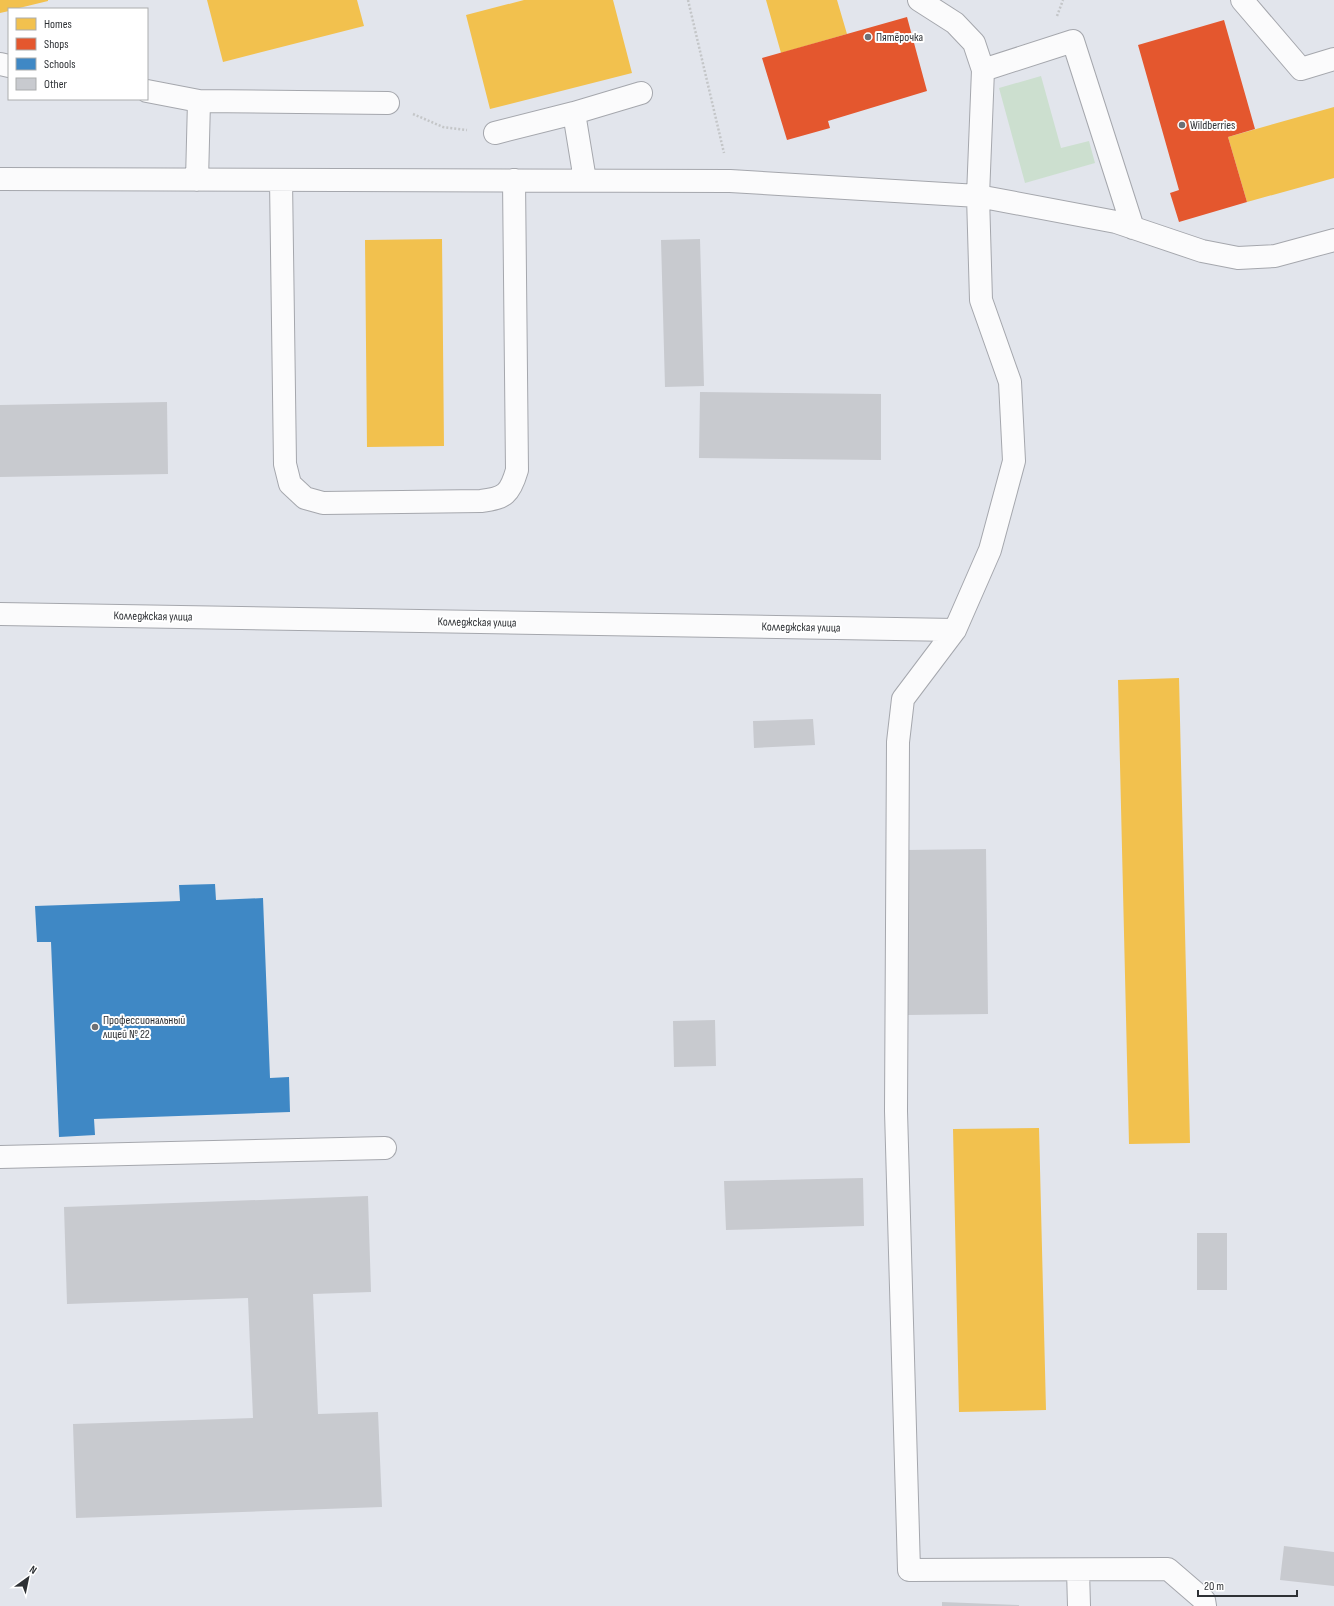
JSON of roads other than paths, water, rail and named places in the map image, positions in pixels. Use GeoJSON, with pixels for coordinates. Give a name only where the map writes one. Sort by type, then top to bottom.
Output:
{"type":"FeatureCollection","features":[{"type":"Feature","properties":{"kind":"street"},"geometry":{"type":"LineString","coordinates":[[919,0],[955,23],[974,43],[983,70],[978,196],[981,300],[1010,382],[1014,461],[990,550],[954,630],[903,699],[898,742],[896,1111],[909,1570],[1168,1569],[1204,1600],[1205,1606]]}},
{"type":"Feature","properties":{"kind":"street"},"geometry":{"type":"LineString","coordinates":[[1242,0],[1301,68],[1334,59]]}},
{"type":"Feature","properties":{"kind":"street"},"geometry":{"type":"LineString","coordinates":[[983,70],[1073,42],[1133,228]]}},
{"type":"Feature","properties":{"kind":"street"},"geometry":{"type":"LineString","coordinates":[[148,91],[199,101],[388,103]]}},
{"type":"Feature","properties":{"kind":"street"},"geometry":{"type":"LineString","coordinates":[[495,133],[574,113],[641,93]]}},
{"type":"Feature","properties":{"kind":"street"},"geometry":{"type":"LineString","coordinates":[[197,180],[199,101]]}},
{"type":"Feature","properties":{"kind":"street"},"geometry":{"type":"LineString","coordinates":[[574,113],[585,180]]}},
{"type":"Feature","properties":{"kind":"street"},"geometry":{"type":"LineString","coordinates":[[0,179],[730,181],[978,196],[1116,222],[1202,251],[1238,258],[1275,256],[1334,240]]}},
{"type":"Feature","properties":{"kind":"street"},"geometry":{"type":"LineString","coordinates":[[281,180],[285,464],[290,484],[305,498],[323,503],[481,501],[499,499],[512,486],[517,470],[514,180]]}},
{"type":"Feature","properties":{"kind":"street","name":"Колледжская улица"},"geometry":{"type":"LineString","coordinates":[[0,614],[954,630]]}},
{"type":"Feature","properties":{"kind":"street"},"geometry":{"type":"LineString","coordinates":[[0,1157],[385,1148]]}},
{"type":"Feature","properties":{"kind":"street"},"geometry":{"type":"LineString","coordinates":[[1078,1570],[1079,1606]]}},
{"type":"Feature","properties":{"kind":"place","name":"Пятёрочка"},"geometry":{"type":"Point","coordinates":[868,37]}},
{"type":"Feature","properties":{"kind":"place","name":"Wildberries"},"geometry":{"type":"Point","coordinates":[1182,125]}},
{"type":"Feature","properties":{"kind":"place","name":"Профессиональный лицей № 22"},"geometry":{"type":"Point","coordinates":[95,1027]}}]}
